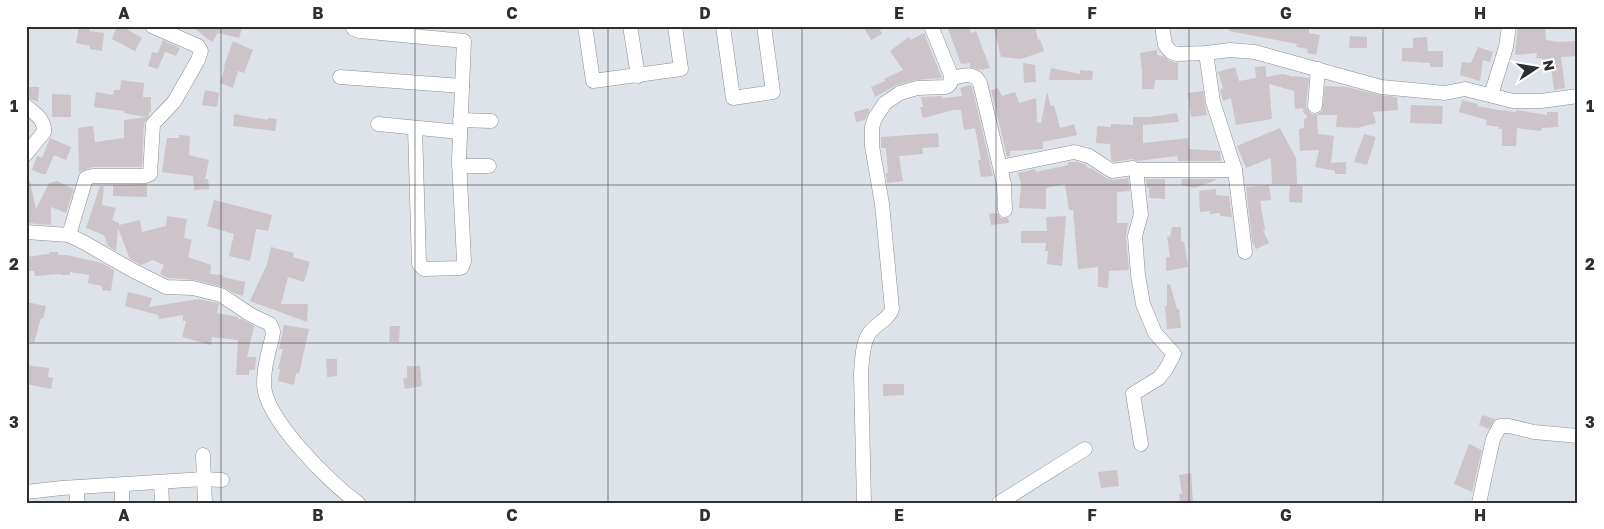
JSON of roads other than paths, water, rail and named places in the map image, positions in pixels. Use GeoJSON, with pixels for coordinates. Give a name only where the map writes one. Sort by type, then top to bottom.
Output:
{"type":"FeatureCollection","features":[{"type":"Feature","properties":{"kind":"street"},"geometry":{"type":"LineString","coordinates":[[69,235],[86,178],[93,176],[145,176],[150,174],[153,124],[174,102],[198,60],[201,52],[198,46],[152,26]]}},
{"type":"Feature","properties":{"kind":"street"},"geometry":{"type":"LineString","coordinates":[[352,26],[360,31],[462,40],[465,43],[459,166],[463,264],[460,268],[424,269],[419,264],[415,128]]}},
{"type":"Feature","properties":{"kind":"street"},"geometry":{"type":"LineString","coordinates":[[585,26],[593,81],[681,69],[675,26]]}},
{"type":"Feature","properties":{"kind":"street"},"geometry":{"type":"LineString","coordinates":[[630,26],[638,76]]}},
{"type":"Feature","properties":{"kind":"street"},"geometry":{"type":"LineString","coordinates":[[723,26],[733,98],[773,92],[764,26]]}},
{"type":"Feature","properties":{"kind":"street"},"geometry":{"type":"LineString","coordinates":[[864,503],[861,374],[863,353],[869,333],[890,314],[892,309],[884,222],[872,146],[872,127],[875,118],[885,104],[900,93],[917,88],[946,87],[950,84],[952,78],[931,26]]}},
{"type":"Feature","properties":{"kind":"street"},"geometry":{"type":"LineString","coordinates":[[1162,26],[1164,42],[1171,52],[1177,54],[1230,50],[1255,52],[1381,87],[1445,93],[1465,89],[1513,101],[1541,101],[1578,96]]}},
{"type":"Feature","properties":{"kind":"street"},"geometry":{"type":"LineString","coordinates":[[1491,95],[1506,47],[1509,26]]}},
{"type":"Feature","properties":{"kind":"street"},"geometry":{"type":"LineString","coordinates":[[1206,53],[1213,102],[1235,170],[1244,252]]}},
{"type":"Feature","properties":{"kind":"street"},"geometry":{"type":"LineString","coordinates":[[1315,106],[1318,69]]}},
{"type":"Feature","properties":{"kind":"street"},"geometry":{"type":"LineString","coordinates":[[952,78],[972,75],[979,80],[1001,167],[1005,192],[1005,210]]}},
{"type":"Feature","properties":{"kind":"street"},"geometry":{"type":"LineString","coordinates":[[340,77],[462,86]]}},
{"type":"Feature","properties":{"kind":"street"},"geometry":{"type":"LineString","coordinates":[[26,106],[41,118],[44,132],[26,154]]}},
{"type":"Feature","properties":{"kind":"street"},"geometry":{"type":"LineString","coordinates":[[378,124],[415,128],[460,126],[491,121]]}},
{"type":"Feature","properties":{"kind":"street"},"geometry":{"type":"LineString","coordinates":[[1001,167],[1074,152],[1089,156],[1112,171],[1133,168],[1136,170],[1235,170]]}},
{"type":"Feature","properties":{"kind":"street"},"geometry":{"type":"LineString","coordinates":[[459,166],[489,166]]}},
{"type":"Feature","properties":{"kind":"street"},"geometry":{"type":"LineString","coordinates":[[1136,170],[1141,214],[1135,236],[1138,275],[1143,304],[1155,333],[1174,354],[1159,378],[1133,394],[1141,444]]}},
{"type":"Feature","properties":{"kind":"street"},"geometry":{"type":"LineString","coordinates":[[26,232],[69,235],[166,287],[193,288],[221,295],[251,315],[270,324],[273,331],[266,363],[264,385],[267,400],[278,421],[311,460],[347,495],[358,503]]}},
{"type":"Feature","properties":{"kind":"street"},"geometry":{"type":"LineString","coordinates":[[1479,503],[1493,440],[1500,426],[1509,426],[1534,432],[1578,436]]}},
{"type":"Feature","properties":{"kind":"street"},"geometry":{"type":"LineString","coordinates":[[999,503],[1085,448]]}},
{"type":"Feature","properties":{"kind":"street"},"geometry":{"type":"LineString","coordinates":[[202,455],[205,503]]}},
{"type":"Feature","properties":{"kind":"street"},"geometry":{"type":"LineString","coordinates":[[31,496],[76,488],[204,479],[222,480]]}},
{"type":"Feature","properties":{"kind":"street"},"geometry":{"type":"LineString","coordinates":[[161,482],[162,503]]}},
{"type":"Feature","properties":{"kind":"street"},"geometry":{"type":"LineString","coordinates":[[122,485],[122,503]]}},
{"type":"Feature","properties":{"kind":"street"},"geometry":{"type":"LineString","coordinates":[[76,488],[77,503]]}}]}
